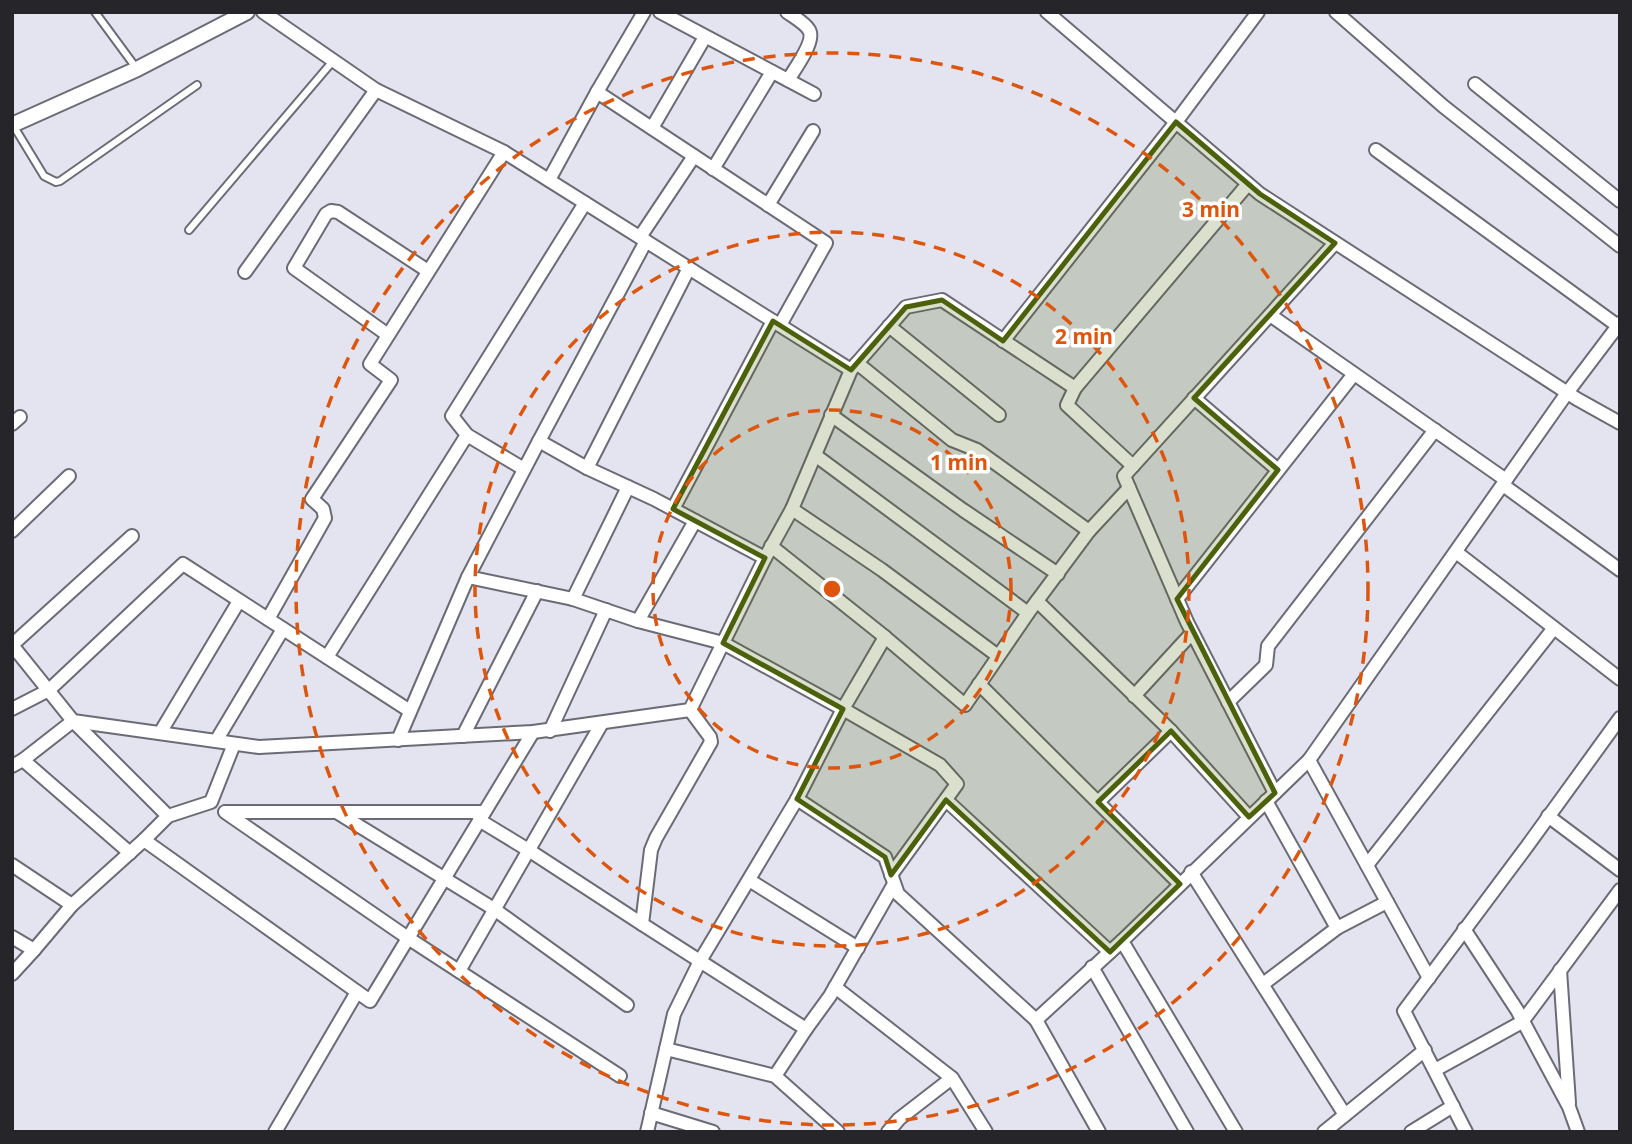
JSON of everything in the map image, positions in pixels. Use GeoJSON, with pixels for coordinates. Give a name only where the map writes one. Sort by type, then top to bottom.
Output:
{"type":"FeatureCollection","features":[{"type":"Feature","properties":{"kind":"street"},"geometry":{"type":"LineString","coordinates":[[12,125],[137,69],[247,12]]}},
{"type":"Feature","properties":{"kind":"street"},"geometry":{"type":"LineString","coordinates":[[262,12],[376,90],[504,152],[777,323],[854,366],[952,440],[977,450],[1089,531]]}},
{"type":"Feature","properties":{"kind":"street"},"geometry":{"type":"LineString","coordinates":[[549,180],[644,12]]}},
{"type":"Feature","properties":{"kind":"street"},"geometry":{"type":"LineString","coordinates":[[660,12],[814,94]]}},
{"type":"Feature","properties":{"kind":"street"},"geometry":{"type":"LineString","coordinates":[[787,12],[809,30],[811,36],[810,44],[788,80]]}},
{"type":"Feature","properties":{"kind":"street"},"geometry":{"type":"LineString","coordinates":[[1003,341],[1176,122],[1258,12]]}},
{"type":"Feature","properties":{"kind":"street"},"geometry":{"type":"LineString","coordinates":[[1336,12],[1443,106],[1620,246]]}},
{"type":"Feature","properties":{"kind":"street"},"geometry":{"type":"LineString","coordinates":[[1054,15],[1260,194],[1567,393],[1620,424]]}},
{"type":"Feature","properties":{"kind":"street"},"geometry":{"type":"LineString","coordinates":[[652,128],[705,37]]}},
{"type":"Feature","properties":{"kind":"street"},"geometry":{"type":"LineString","coordinates":[[713,169],[772,72]]}},
{"type":"Feature","properties":{"kind":"street"},"geometry":{"type":"LineString","coordinates":[[1475,84],[1620,201]]}},
{"type":"Feature","properties":{"kind":"street"},"geometry":{"type":"LineString","coordinates":[[245,272],[376,90]]}},
{"type":"Feature","properties":{"kind":"street"},"geometry":{"type":"LineString","coordinates":[[597,92],[826,243],[777,323],[673,509]]}},
{"type":"Feature","properties":{"kind":"street"},"geometry":{"type":"LineString","coordinates":[[768,205],[813,131]]}},
{"type":"Feature","properties":{"kind":"street"},"geometry":{"type":"LineString","coordinates":[[1036,1020],[1122,941],[1309,760],[1567,393],[1619,324],[1376,150]]}},
{"type":"Feature","properties":{"kind":"street"},"geometry":{"type":"LineString","coordinates":[[268,619],[326,518],[323,509],[312,499],[391,380],[370,364],[504,152]]}},
{"type":"Feature","properties":{"kind":"street"},"geometry":{"type":"LineString","coordinates":[[398,740],[468,577],[643,239],[694,156]]}},
{"type":"Feature","properties":{"kind":"street"},"geometry":{"type":"LineString","coordinates":[[1133,466],[1066,405],[1075,388],[1248,184]]}},
{"type":"Feature","properties":{"kind":"street"},"geometry":{"type":"LineString","coordinates":[[524,468],[467,435],[452,416],[585,203]]}},
{"type":"Feature","properties":{"kind":"street"},"geometry":{"type":"LineString","coordinates":[[388,335],[294,268],[326,214],[331,211],[338,212],[428,271]]}},
{"type":"Feature","properties":{"kind":"street"},"geometry":{"type":"LineString","coordinates":[[1335,243],[1124,476],[1192,633],[1336,928]]}},
{"type":"Feature","properties":{"kind":"street"},"geometry":{"type":"LineString","coordinates":[[587,468],[689,268]]}},
{"type":"Feature","properties":{"kind":"street"},"geometry":{"type":"LineString","coordinates":[[690,710],[771,545],[792,509],[854,366],[906,307],[942,300],[1075,388]]}},
{"type":"Feature","properties":{"kind":"street"},"geometry":{"type":"LineString","coordinates":[[1269,315],[1435,430],[1620,570]]}},
{"type":"Feature","properties":{"kind":"street"},"geometry":{"type":"LineString","coordinates":[[889,326],[999,415]]}},
{"type":"Feature","properties":{"kind":"street"},"geometry":{"type":"LineString","coordinates":[[1177,599],[1354,374]]}},
{"type":"Feature","properties":{"kind":"street"},"geometry":{"type":"LineString","coordinates":[[1194,398],[1278,470]]}},
{"type":"Feature","properties":{"kind":"street"},"geometry":{"type":"LineString","coordinates":[[831,415],[1058,574]]}},
{"type":"Feature","properties":{"kind":"street"},"geometry":{"type":"LineString","coordinates":[[1228,702],[1266,666],[1268,646],[1435,430]]}},
{"type":"Feature","properties":{"kind":"street"},"geometry":{"type":"LineString","coordinates":[[327,657],[467,435]]}},
{"type":"Feature","properties":{"kind":"street"},"geometry":{"type":"LineString","coordinates":[[539,441],[765,558]]}},
{"type":"Feature","properties":{"kind":"street"},"geometry":{"type":"LineString","coordinates":[[815,455],[1028,613]]}},
{"type":"Feature","properties":{"kind":"street"},"geometry":{"type":"LineString","coordinates":[[12,531],[69,476]]}},
{"type":"Feature","properties":{"kind":"street"},"geometry":{"type":"LineString","coordinates":[[573,598],[628,487]]}},
{"type":"Feature","properties":{"kind":"street"},"geometry":{"type":"LineString","coordinates":[[771,545],[965,705],[1089,531],[1129,488]]}},
{"type":"Feature","properties":{"kind":"street"},"geometry":{"type":"LineString","coordinates":[[792,509],[882,570],[998,656]]}},
{"type":"Feature","properties":{"kind":"street"},"geometry":{"type":"LineString","coordinates":[[638,621],[695,521]]}},
{"type":"Feature","properties":{"kind":"street"},"geometry":{"type":"LineString","coordinates":[[132,537],[12,645],[73,721],[168,816]]}},
{"type":"Feature","properties":{"kind":"street"},"geometry":{"type":"LineString","coordinates":[[1456,552],[1620,679]]}},
{"type":"Feature","properties":{"kind":"street"},"geometry":{"type":"LineString","coordinates":[[12,709],[49,690],[183,564],[411,711]]}},
{"type":"Feature","properties":{"kind":"street"},"geometry":{"type":"LineString","coordinates":[[468,577],[573,598],[638,621],[723,643],[940,765],[957,784],[893,879],[835,988],[775,1076]]}},
{"type":"Feature","properties":{"kind":"street"},"geometry":{"type":"LineString","coordinates":[[463,736],[537,591]]}},
{"type":"Feature","properties":{"kind":"street"},"geometry":{"type":"LineString","coordinates":[[160,733],[239,601]]}},
{"type":"Feature","properties":{"kind":"street"},"geometry":{"type":"LineString","coordinates":[[1037,601],[1171,731],[1249,817]]}},
{"type":"Feature","properties":{"kind":"street"},"geometry":{"type":"LineString","coordinates":[[550,731],[606,610]]}},
{"type":"Feature","properties":{"kind":"street"},"geometry":{"type":"LineString","coordinates":[[1367,864],[1554,628]]}},
{"type":"Feature","properties":{"kind":"street"},"geometry":{"type":"LineString","coordinates":[[216,741],[283,629]]}},
{"type":"Feature","properties":{"kind":"street"},"geometry":{"type":"LineString","coordinates":[[1134,696],[1192,633]]}},
{"type":"Feature","properties":{"kind":"street"},"geometry":{"type":"LineString","coordinates":[[647,1132],[674,1014],[700,961],[797,799],[843,709],[885,637]]}},
{"type":"Feature","properties":{"kind":"street"},"geometry":{"type":"LineString","coordinates":[[979,684],[1180,884]]}},
{"type":"Feature","properties":{"kind":"street"},"geometry":{"type":"LineString","coordinates":[[130,853],[18,763],[73,721],[259,747],[550,731],[690,710]]}},
{"type":"Feature","properties":{"kind":"street"},"geometry":{"type":"LineString","coordinates":[[642,924],[651,850],[711,742],[690,710]]}},
{"type":"Feature","properties":{"kind":"street"},"geometry":{"type":"LineString","coordinates":[[1466,1132],[1404,1011],[1620,718]]}},
{"type":"Feature","properties":{"kind":"street"},"geometry":{"type":"LineString","coordinates":[[459,971],[602,723]]}},
{"type":"Feature","properties":{"kind":"street"},"geometry":{"type":"LineString","coordinates":[[1098,802],[1171,731]]}},
{"type":"Feature","properties":{"kind":"street"},"geometry":{"type":"LineString","coordinates":[[144,840],[370,1001],[533,732]]}},
{"type":"Feature","properties":{"kind":"street"},"geometry":{"type":"LineString","coordinates":[[211,802],[233,744]]}},
{"type":"Feature","properties":{"kind":"street"},"geometry":{"type":"LineString","coordinates":[[1309,760],[1429,978]]}},
{"type":"Feature","properties":{"kind":"street"},"geometry":{"type":"LineString","coordinates":[[797,799],[885,857],[898,894],[1036,1020],[1099,1132]]}},
{"type":"Feature","properties":{"kind":"street"},"geometry":{"type":"LineString","coordinates":[[946,800],[1110,952]]}},
{"type":"Feature","properties":{"kind":"street"},"geometry":{"type":"LineString","coordinates":[[12,974],[72,905],[168,816],[211,802]]}},
{"type":"Feature","properties":{"kind":"street"},"geometry":{"type":"LineString","coordinates":[[211,802],[408,938],[620,1076]]}},
{"type":"Feature","properties":{"kind":"street"},"geometry":{"type":"LineString","coordinates":[[225,812],[482,816],[642,924],[806,1029]]}},
{"type":"Feature","properties":{"kind":"street"},"geometry":{"type":"LineString","coordinates":[[338,813],[494,909],[627,1005]]}},
{"type":"Feature","properties":{"kind":"street"},"geometry":{"type":"LineString","coordinates":[[1548,817],[1620,870]]}},
{"type":"Feature","properties":{"kind":"street"},"geometry":{"type":"LineString","coordinates":[[12,865],[72,905]]}},
{"type":"Feature","properties":{"kind":"street"},"geometry":{"type":"LineString","coordinates":[[1191,872],[1345,1115]]}},
{"type":"Feature","properties":{"kind":"street"},"geometry":{"type":"LineString","coordinates":[[749,880],[858,948]]}},
{"type":"Feature","properties":{"kind":"street"},"geometry":{"type":"LineString","coordinates":[[1435,1070],[1522,1022],[1620,890]]}},
{"type":"Feature","properties":{"kind":"street"},"geometry":{"type":"LineString","coordinates":[[1263,984],[1336,928],[1387,902]]}},
{"type":"Feature","properties":{"kind":"street"},"geometry":{"type":"LineString","coordinates":[[1465,929],[1517,1010],[1569,1107],[1578,1132]]}},
{"type":"Feature","properties":{"kind":"street"},"geometry":{"type":"LineString","coordinates":[[12,937],[34,950]]}},
{"type":"Feature","properties":{"kind":"street"},"geometry":{"type":"LineString","coordinates":[[1122,941],[1236,1132]]}},
{"type":"Feature","properties":{"kind":"street"},"geometry":{"type":"LineString","coordinates":[[1092,967],[1187,1132]]}},
{"type":"Feature","properties":{"kind":"street"},"geometry":{"type":"LineString","coordinates":[[1560,970],[1569,1107]]}},
{"type":"Feature","properties":{"kind":"street"},"geometry":{"type":"LineString","coordinates":[[835,988],[952,1078],[986,1132]]}},
{"type":"Feature","properties":{"kind":"street"},"geometry":{"type":"LineString","coordinates":[[275,1132],[357,992]]}},
{"type":"Feature","properties":{"kind":"street"},"geometry":{"type":"LineString","coordinates":[[666,1049],[775,1076],[838,1132]]}},
{"type":"Feature","properties":{"kind":"street"},"geometry":{"type":"LineString","coordinates":[[1324,1132],[1425,1051]]}},
{"type":"Feature","properties":{"kind":"street"},"geometry":{"type":"LineString","coordinates":[[888,1132],[899,1119],[952,1078]]}},
{"type":"Feature","properties":{"kind":"street"},"geometry":{"type":"LineString","coordinates":[[1411,1132],[1453,1106]]}},
{"type":"Feature","properties":{"kind":"street"},"geometry":{"type":"LineString","coordinates":[[651,1113],[713,1132]]}},
{"type":"Feature","properties":{"kind":"lane"},"geometry":{"type":"LineString","coordinates":[[95,12],[137,69]]}},
{"type":"Feature","properties":{"kind":"lane"},"geometry":{"type":"LineString","coordinates":[[189,230],[334,61]]}},
{"type":"Feature","properties":{"kind":"lane"},"geometry":{"type":"LineString","coordinates":[[12,125],[44,176],[56,183],[197,85]]}},
{"type":"Feature","properties":{"kind":"highlighted area"},"geometry":{"type":"Polygon","coordinates":[[[1176,122],[1260,194],[1335,243],[1194,398],[1278,470],[1177,599],[1275,793],[1249,817],[1171,731],[1098,802],[1180,884],[1110,952],[946,800],[891,875],[885,857],[797,799],[843,709],[723,643],[765,558],[673,509],[773,321],[851,370],[906,307],[942,300],[1003,341],[1176,122]]]}}]}
